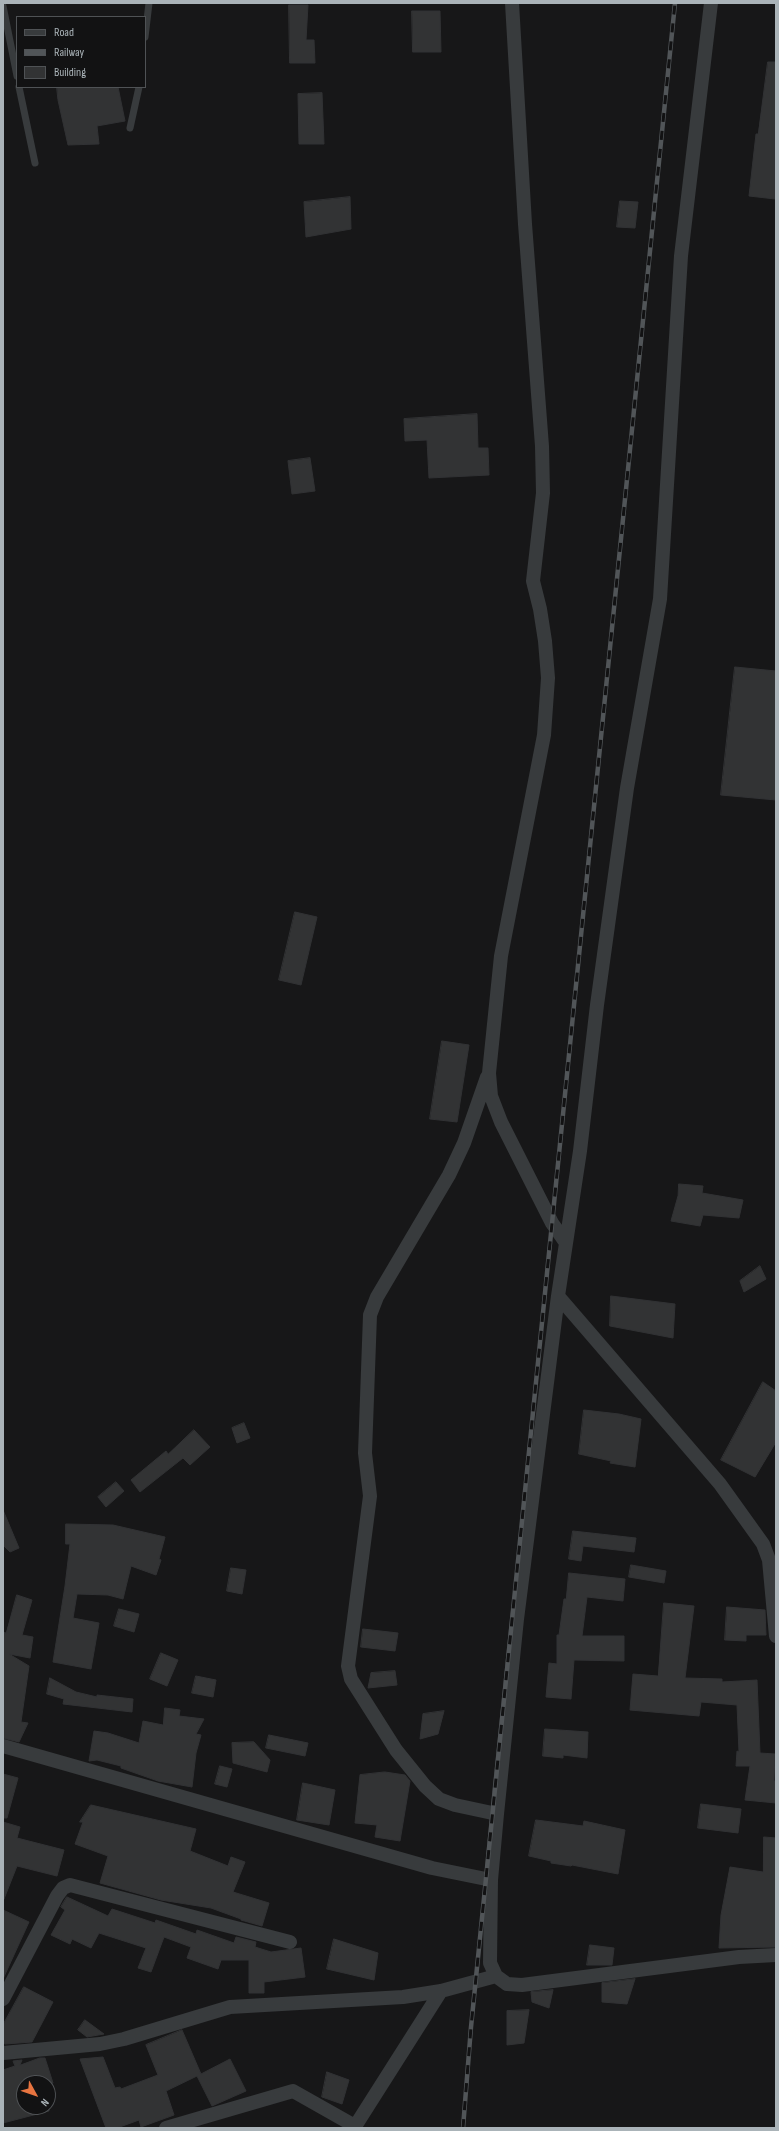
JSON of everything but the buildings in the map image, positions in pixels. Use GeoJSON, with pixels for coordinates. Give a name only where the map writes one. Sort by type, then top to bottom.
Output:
{"type":"FeatureCollection","features":[{"type":"Feature","properties":{"kind":"street"},"geometry":{"type":"LineString","coordinates":[[512,3],[525,224],[542,446],[543,493],[533,581],[540,608],[545,641],[548,678],[544,736],[501,956],[489,1073],[491,1096],[501,1122],[552,1223],[566,1243]]}},
{"type":"Feature","properties":{"kind":"street"},"geometry":{"type":"LineString","coordinates":[[711,3],[681,256],[660,599],[627,788],[598,997],[580,1151],[558,1296],[517,1620],[491,1880],[490,1963],[496,1976],[507,1984],[522,1985],[739,1957],[776,1955]]}},
{"type":"Feature","properties":{"kind":"street"},"geometry":{"type":"LineString","coordinates":[[489,1073],[464,1142],[449,1175],[377,1297],[370,1315],[365,1453],[370,1496],[348,1666],[352,1679],[396,1750],[425,1786],[439,1799],[455,1805],[497,1814]]}},
{"type":"Feature","properties":{"kind":"street"},"geometry":{"type":"LineString","coordinates":[[558,1296],[720,1484],[763,1544],[769,1560],[776,1636]]}},
{"type":"Feature","properties":{"kind":"street"},"geometry":{"type":"LineString","coordinates":[[3,1746],[424,1866],[491,1880]]}},
{"type":"Feature","properties":{"kind":"street"},"geometry":{"type":"LineString","coordinates":[[3,1999],[57,1896],[63,1888],[70,1886],[290,1942]]}},
{"type":"Feature","properties":{"kind":"street"},"geometry":{"type":"LineString","coordinates":[[3,2053],[100,2044],[124,2039],[230,2007],[403,1997],[441,1991],[496,1976]]}},
{"type":"Feature","properties":{"kind":"street"},"geometry":{"type":"LineString","coordinates":[[166,2128],[293,2091],[354,2127],[441,1991]]}},
{"type":"Feature","properties":{"kind":"lane"},"geometry":{"type":"LineString","coordinates":[[146,28],[149,3]]}},
{"type":"Feature","properties":{"kind":"lane"},"geometry":{"type":"LineString","coordinates":[[3,6],[16,71]]}},
{"type":"Feature","properties":{"kind":"lane"},"geometry":{"type":"LineString","coordinates":[[19,88],[35,163]]}},
{"type":"Feature","properties":{"kind":"lane"},"geometry":{"type":"LineString","coordinates":[[130,128],[139,88]]}},
{"type":"Feature","properties":{"kind":"railway"},"geometry":{"type":"LineString","coordinates":[[463,2128],[471,2027],[675,3]]}}]}
